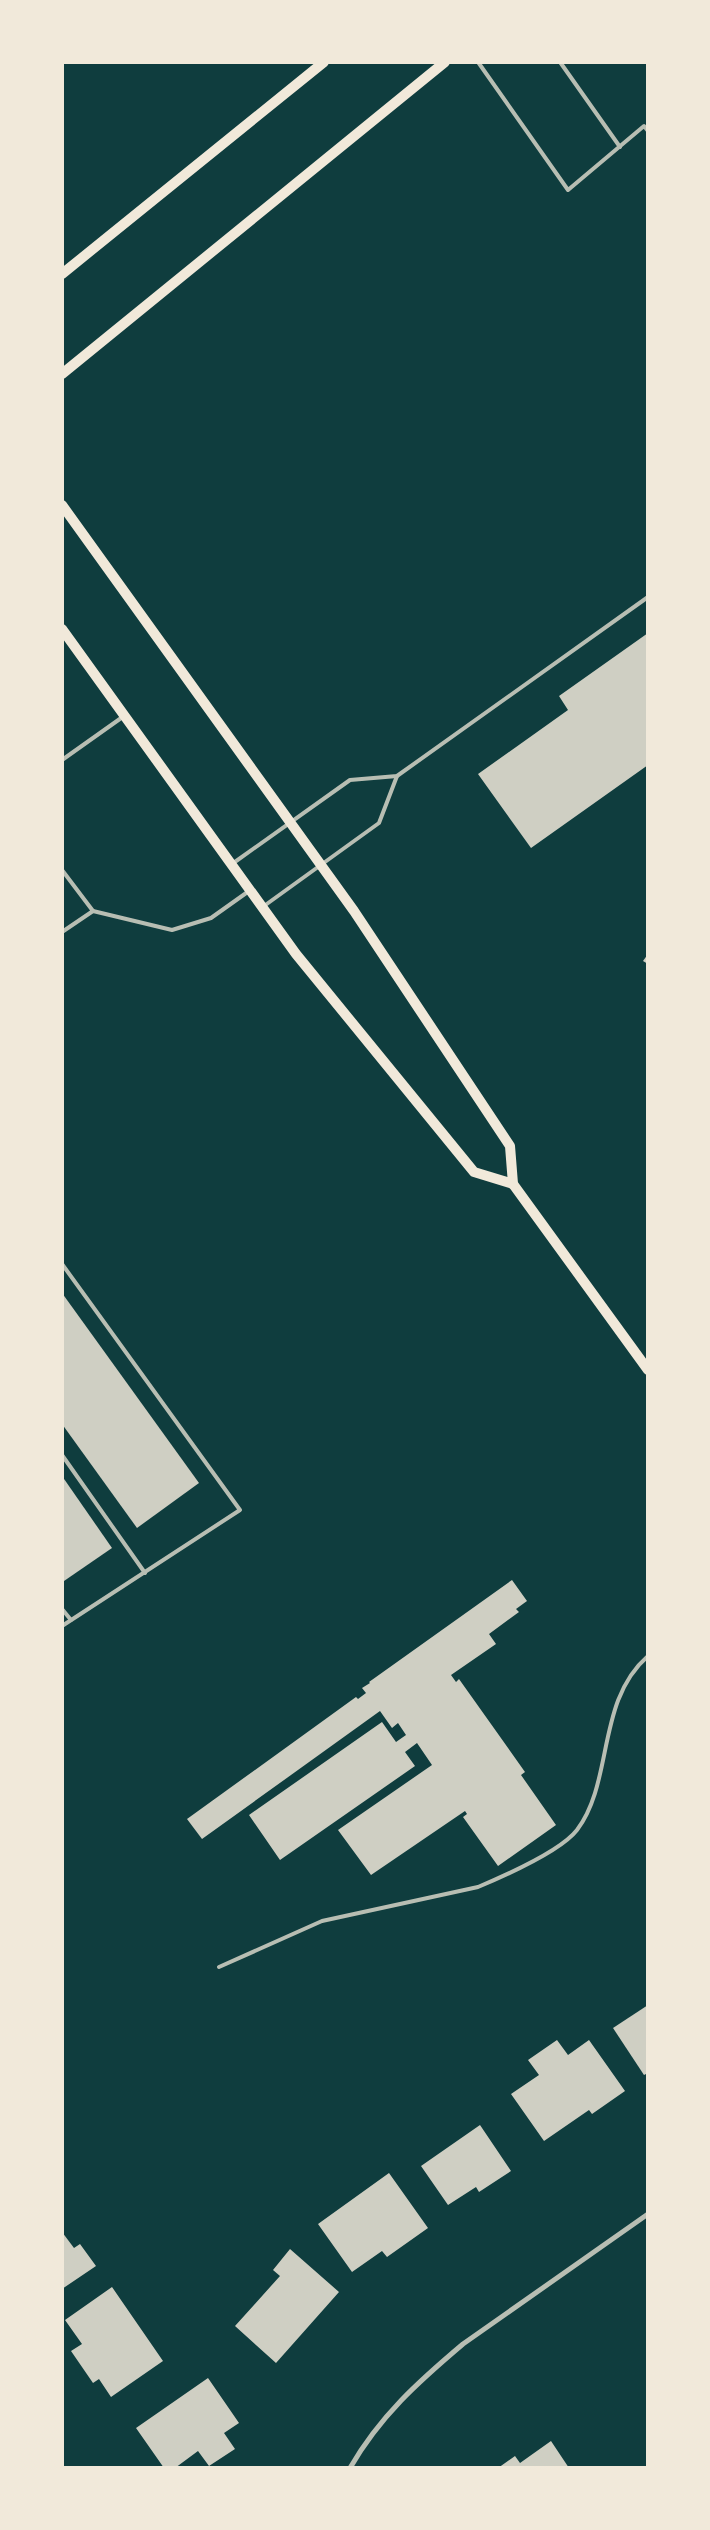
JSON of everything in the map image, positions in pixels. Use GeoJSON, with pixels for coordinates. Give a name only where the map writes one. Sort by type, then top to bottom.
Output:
{"type":"FeatureCollection","features":[{"type":"Feature","properties":{"kind":"main road"},"geometry":{"type":"LineString","coordinates":[[62,274],[324,62]]}},
{"type":"Feature","properties":{"kind":"main road"},"geometry":{"type":"LineString","coordinates":[[62,374],[445,62]]}},
{"type":"Feature","properties":{"kind":"main road"},"geometry":{"type":"LineString","coordinates":[[62,505],[321,865],[429,1023],[510,1146],[513,1184],[648,1370]]}},
{"type":"Feature","properties":{"kind":"main road"},"geometry":{"type":"LineString","coordinates":[[62,629],[296,954],[474,1172],[513,1184]]}},
{"type":"Feature","properties":{"kind":"street"},"geometry":{"type":"LineString","coordinates":[[350,2468],[361,2449],[404,2395],[463,2344],[648,2214]]}},
{"type":"Feature","properties":{"kind":"lane"},"geometry":{"type":"LineString","coordinates":[[478,62],[568,190],[644,126],[648,131]]}},
{"type":"Feature","properties":{"kind":"lane"},"geometry":{"type":"LineString","coordinates":[[560,62],[620,147]]}},
{"type":"Feature","properties":{"kind":"lane"},"geometry":{"type":"LineString","coordinates":[[232,864],[350,780],[397,776],[648,597]]}},
{"type":"Feature","properties":{"kind":"lane"},"geometry":{"type":"LineString","coordinates":[[62,760],[125,715]]}},
{"type":"Feature","properties":{"kind":"lane"},"geometry":{"type":"LineString","coordinates":[[262,907],[379,823],[397,776]]}},
{"type":"Feature","properties":{"kind":"lane"},"geometry":{"type":"LineString","coordinates":[[62,870],[94,911],[172,930],[210,918],[250,890]]}},
{"type":"Feature","properties":{"kind":"lane"},"geometry":{"type":"LineString","coordinates":[[62,932],[94,911]]}},
{"type":"Feature","properties":{"kind":"lane"},"geometry":{"type":"LineString","coordinates":[[62,1264],[240,1510],[62,1626]]}},
{"type":"Feature","properties":{"kind":"lane"},"geometry":{"type":"LineString","coordinates":[[62,1455],[145,1573]]}},
{"type":"Feature","properties":{"kind":"lane"},"geometry":{"type":"LineString","coordinates":[[62,1609],[71,1620]]}},
{"type":"Feature","properties":{"kind":"lane"},"geometry":{"type":"LineString","coordinates":[[219,1967],[322,1920],[478,1887],[502,1877],[552,1850],[576,1832],[589,1811],[618,1697],[640,1663],[648,1656]]}},
{"type":"Feature","properties":{"kind":"building"},"geometry":{"type":"Polygon","coordinates":[[[648,633],[648,765],[531,848],[478,774],[568,710],[559,696],[648,633]]]}},
{"type":"Feature","properties":{"kind":"building"},"geometry":{"type":"Polygon","coordinates":[[[648,954],[648,964],[643,961],[648,954]]]}},
{"type":"Feature","properties":{"kind":"building"},"geometry":{"type":"Polygon","coordinates":[[[62,1293],[199,1483],[137,1528],[62,1424],[62,1293]]]}},
{"type":"Feature","properties":{"kind":"building"},"geometry":{"type":"Polygon","coordinates":[[[62,1476],[112,1548],[64,1581],[62,1578],[62,1476]]]}},
{"type":"Feature","properties":{"kind":"building"},"geometry":{"type":"Polygon","coordinates":[[[512,1580],[527,1601],[516,1609],[519,1612],[489,1634],[496,1644],[451,1675],[456,1682],[459,1679],[525,1772],[521,1775],[556,1825],[498,1866],[463,1817],[467,1814],[465,1811],[371,1875],[338,1830],[432,1765],[417,1743],[405,1752],[415,1766],[280,1860],[249,1815],[382,1722],[396,1742],[406,1735],[398,1723],[392,1728],[380,1711],[202,1839],[187,1819],[356,1697],[358,1699],[366,1693],[362,1688],[369,1682],[512,1580]]]}},
{"type":"Feature","properties":{"kind":"building"},"geometry":{"type":"Polygon","coordinates":[[[648,2005],[648,2073],[644,2075],[613,2028],[648,2005]]]}},
{"type":"Feature","properties":{"kind":"building"},"geometry":{"type":"Polygon","coordinates":[[[557,2040],[568,2055],[589,2040],[625,2091],[592,2114],[589,2110],[544,2141],[511,2094],[539,2075],[528,2060],[557,2040]]]}},
{"type":"Feature","properties":{"kind":"building"},"geometry":{"type":"Polygon","coordinates":[[[480,2125],[511,2171],[479,2192],[476,2187],[448,2205],[421,2166],[480,2125]]]}},
{"type":"Feature","properties":{"kind":"building"},"geometry":{"type":"Polygon","coordinates":[[[389,2173],[428,2228],[387,2257],[382,2251],[352,2272],[318,2224],[389,2173]]]}},
{"type":"Feature","properties":{"kind":"building"},"geometry":{"type":"Polygon","coordinates":[[[62,2232],[74,2248],[80,2244],[96,2266],[62,2289],[62,2232]]]}},
{"type":"Feature","properties":{"kind":"building"},"geometry":{"type":"Polygon","coordinates":[[[290,2249],[339,2292],[276,2363],[235,2326],[280,2276],[273,2270],[290,2249]]]}},
{"type":"Feature","properties":{"kind":"building"},"geometry":{"type":"Polygon","coordinates":[[[112,2287],[163,2361],[111,2397],[99,2379],[93,2383],[71,2351],[82,2344],[65,2320],[112,2287]]]}},
{"type":"Feature","properties":{"kind":"building"},"geometry":{"type":"Polygon","coordinates":[[[208,2378],[239,2423],[224,2433],[235,2449],[209,2466],[198,2451],[175,2468],[164,2468],[136,2428],[208,2378]]]}},
{"type":"Feature","properties":{"kind":"building"},"geometry":{"type":"Polygon","coordinates":[[[551,2441],[569,2468],[498,2468],[515,2456],[520,2463],[551,2441]]]}}]}
